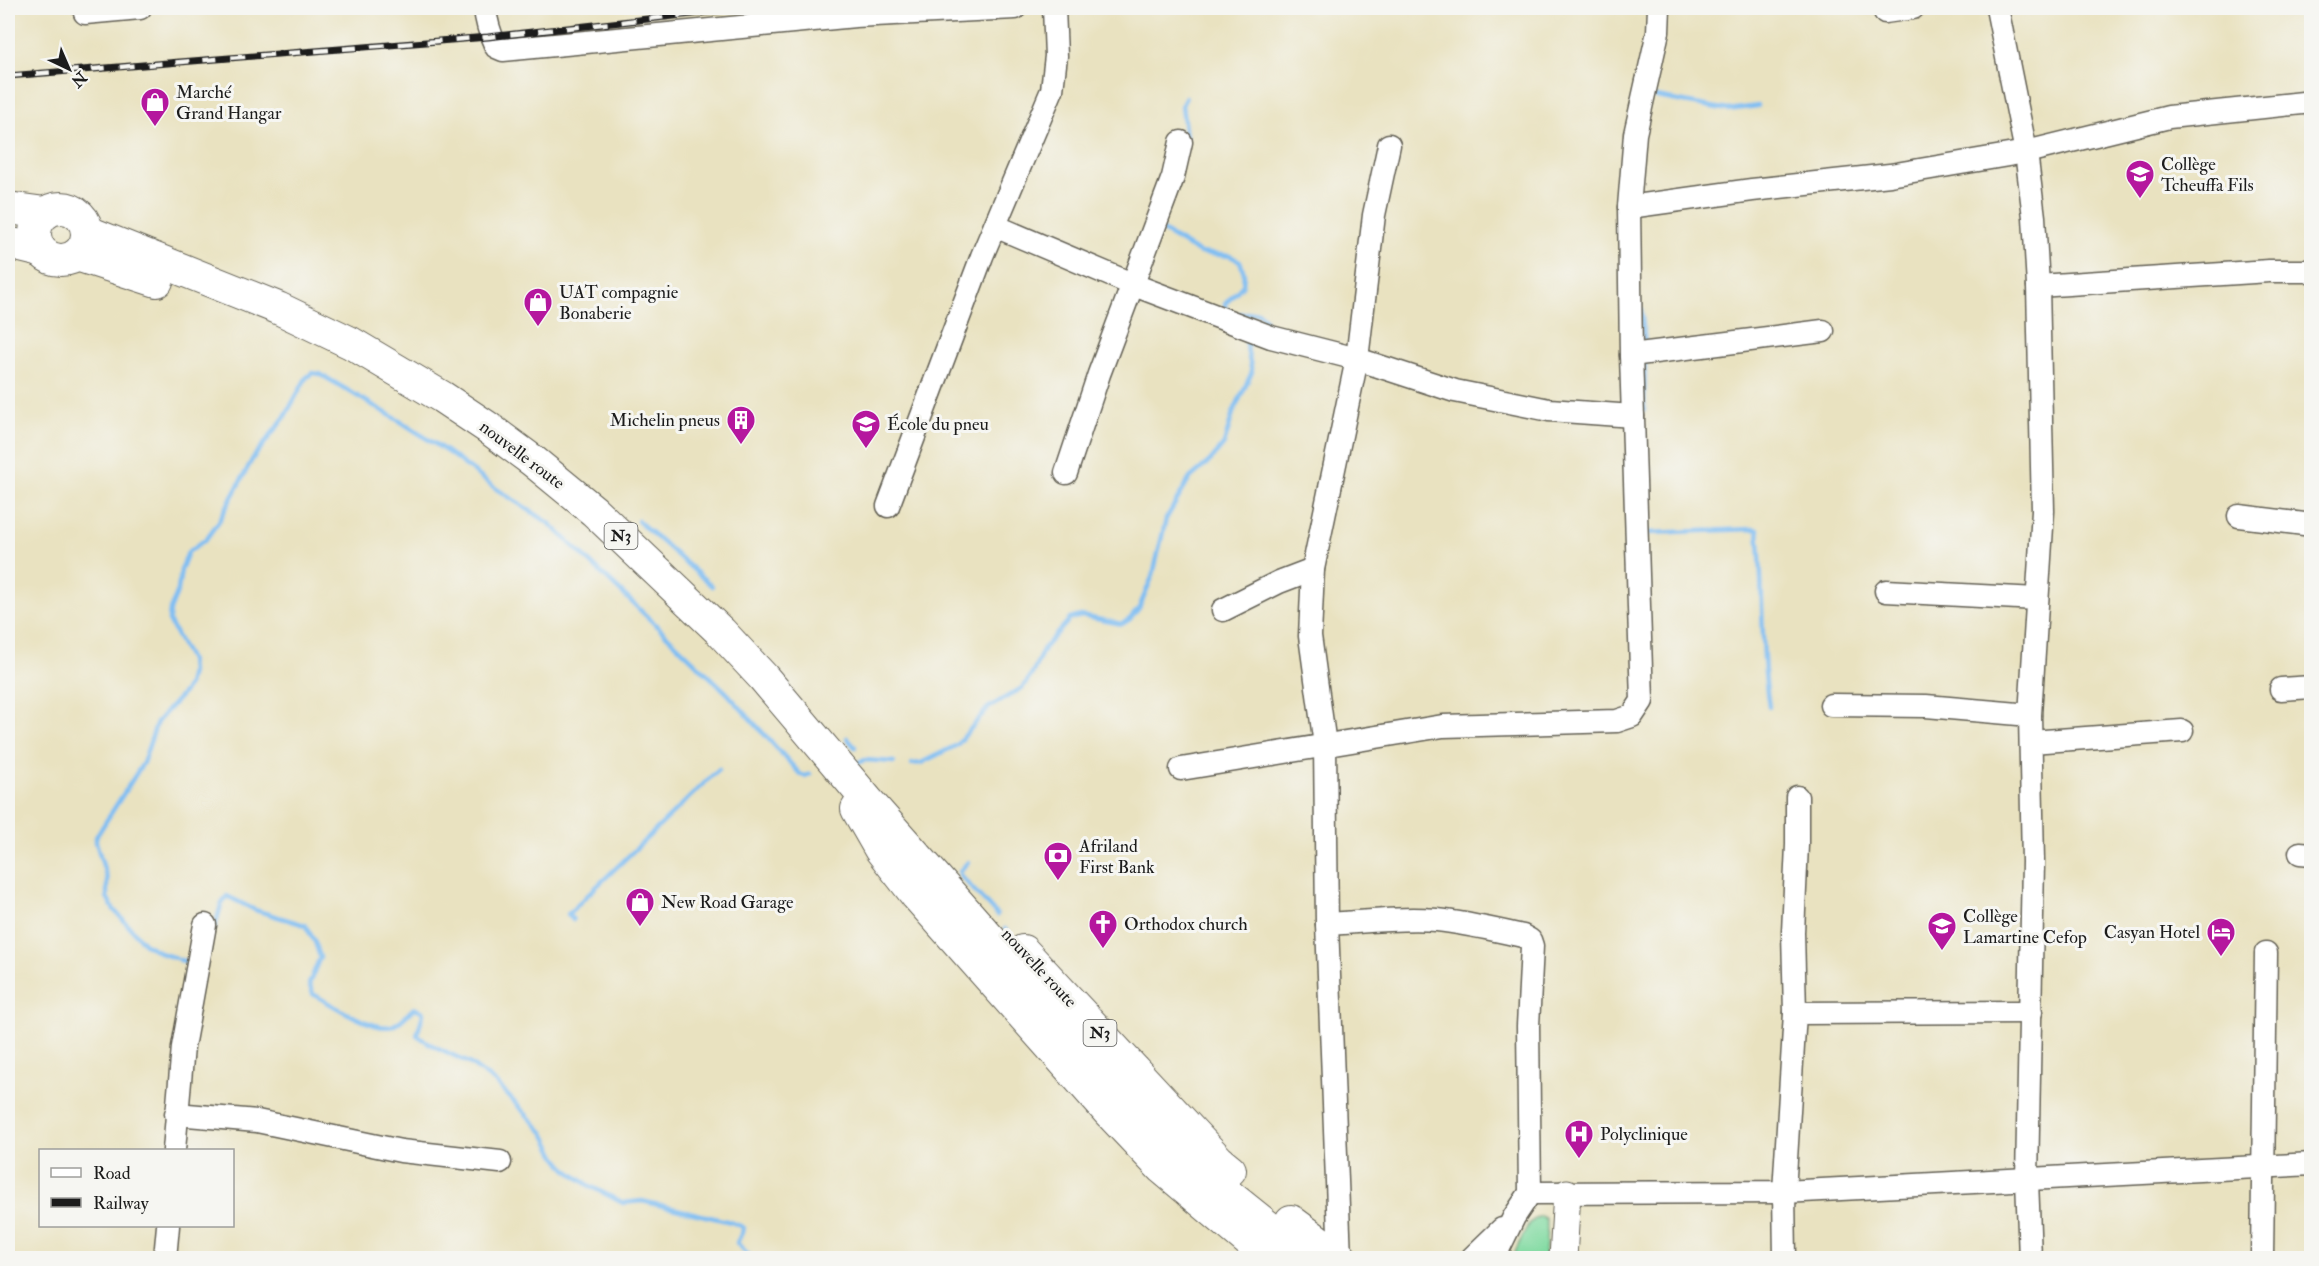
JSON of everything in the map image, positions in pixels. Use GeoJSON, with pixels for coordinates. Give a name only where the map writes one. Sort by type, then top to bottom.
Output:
{"type":"FeatureCollection","features":[{"type":"Feature","properties":{"kind":"highway"},"geometry":{"type":"LineString","coordinates":[[8,208],[45,213]]}},
{"type":"Feature","properties":{"kind":"highway"},"geometry":{"type":"LineString","coordinates":[[8,243],[41,251],[52,259],[65,260],[82,244],[83,218],[75,211],[65,208],[54,208],[45,213],[38,221],[35,231],[36,242],[41,251]]}},
{"type":"Feature","properties":{"kind":"highway","name":"nouvelle route"},"geometry":{"type":"LineString","coordinates":[[82,244],[203,301],[301,339],[351,364],[445,421],[520,473],[583,523],[648,584],[862,805],[1014,982],[1034,995],[1101,1072],[1165,1139],[1231,1197],[1307,1258]]}},
{"type":"Feature","properties":{"kind":"highway","name":"nouvelle route"},"geometry":{"type":"LineString","coordinates":[[862,805],[906,826],[1219,1161],[1284,1216],[1341,1258]]}},
{"type":"Feature","properties":{"kind":"highway","name":"nouvelle route"},"geometry":{"type":"LineString","coordinates":[[862,805],[880,849],[917,896],[1099,1102],[1162,1168],[1269,1258]]}},
{"type":"Feature","properties":{"kind":"main road"},"geometry":{"type":"LineString","coordinates":[[1563,1258],[1567,1193]]}},
{"type":"Feature","properties":{"kind":"street"},"geometry":{"type":"LineString","coordinates":[[85,8],[85,13],[140,8]]}},
{"type":"Feature","properties":{"kind":"street"},"geometry":{"type":"LineString","coordinates":[[485,8],[486,20],[493,40],[496,47],[503,50],[855,16],[1015,8]]}},
{"type":"Feature","properties":{"kind":"street"},"geometry":{"type":"LineString","coordinates":[[888,506],[994,226],[1052,90],[1056,56],[1054,8]]}},
{"type":"Feature","properties":{"kind":"street"},"geometry":{"type":"LineString","coordinates":[[1180,769],[1443,726],[1617,721],[1632,716],[1642,702],[1631,355],[1629,207],[1635,134],[1658,32],[1659,8]]}},
{"type":"Feature","properties":{"kind":"street"},"geometry":{"type":"LineString","coordinates":[[1884,12],[1913,8]]}},
{"type":"Feature","properties":{"kind":"street"},"geometry":{"type":"LineString","coordinates":[[1997,8],[2026,152],[2034,217],[2038,286],[2043,511],[2031,715],[2033,862],[2027,1180],[2030,1258]]}},
{"type":"Feature","properties":{"kind":"street"},"geometry":{"type":"LineString","coordinates":[[1629,207],[1752,190],[1890,176],[2026,152],[2169,117],[2312,102]]}},
{"type":"Feature","properties":{"kind":"street"},"geometry":{"type":"LineString","coordinates":[[1066,473],[1099,374],[1178,162],[1181,142]]}},
{"type":"Feature","properties":{"kind":"street"},"geometry":{"type":"LineString","coordinates":[[1341,1258],[1327,924],[1325,745],[1310,636],[1313,569],[1357,359],[1374,215],[1389,146]]}},
{"type":"Feature","properties":{"kind":"street"},"geometry":{"type":"LineString","coordinates":[[994,226],[1134,285],[1263,335],[1357,359],[1455,391],[1548,410],[1633,416]]}},
{"type":"Feature","properties":{"kind":"street"},"geometry":{"type":"LineString","coordinates":[[2038,286],[2269,271],[2312,271]]}},
{"type":"Feature","properties":{"kind":"street"},"geometry":{"type":"LineString","coordinates":[[1631,355],[1823,331]]}},
{"type":"Feature","properties":{"kind":"street"},"geometry":{"type":"LineString","coordinates":[[2239,516],[2312,525]]}},
{"type":"Feature","properties":{"kind":"street"},"geometry":{"type":"LineString","coordinates":[[1222,610],[1313,569]]}},
{"type":"Feature","properties":{"kind":"street"},"geometry":{"type":"LineString","coordinates":[[1886,591],[2037,599]]}},
{"type":"Feature","properties":{"kind":"street"},"geometry":{"type":"LineString","coordinates":[[2281,689],[2312,687]]}},
{"type":"Feature","properties":{"kind":"street"},"geometry":{"type":"LineString","coordinates":[[1831,705],[1926,706],[2031,715]]}},
{"type":"Feature","properties":{"kind":"street"},"geometry":{"type":"LineString","coordinates":[[2031,742],[2182,731]]}},
{"type":"Feature","properties":{"kind":"street"},"geometry":{"type":"LineString","coordinates":[[1785,1258],[1784,1192],[1795,1012],[1793,932],[1797,796]]}},
{"type":"Feature","properties":{"kind":"street"},"geometry":{"type":"LineString","coordinates":[[1327,924],[1409,919],[1437,920],[1523,936],[1530,940],[1532,946],[1528,1026],[1530,1193],[1514,1217],[1494,1258]]}},
{"type":"Feature","properties":{"kind":"street"},"geometry":{"type":"LineString","coordinates":[[174,1149],[183,1047],[205,925]]}},
{"type":"Feature","properties":{"kind":"street"},"geometry":{"type":"LineString","coordinates":[[2262,1258],[2266,953]]}},
{"type":"Feature","properties":{"kind":"street"},"geometry":{"type":"LineString","coordinates":[[1795,1012],[2031,1012]]}},
{"type":"Feature","properties":{"kind":"street"},"geometry":{"type":"LineString","coordinates":[[176,1114],[265,1123],[401,1151],[500,1161]]}},
{"type":"Feature","properties":{"kind":"street"},"geometry":{"type":"LineString","coordinates":[[1530,1193],[1784,1192],[2312,1164]]}},
{"type":"Feature","properties":{"kind":"street"},"geometry":{"type":"LineString","coordinates":[[1472,1258],[1514,1217]]}},
{"type":"Feature","properties":{"kind":"street"},"geometry":{"type":"LineString","coordinates":[[165,1258],[168,1227]]}},
{"type":"Feature","properties":{"kind":"green space"},"geometry":{"type":"Polygon","coordinates":[[[1540,1216],[1545,1218],[1547,1227],[1545,1258],[1512,1258],[1529,1223],[1540,1216]]]}},
{"type":"Feature","properties":{"kind":"waterway"},"geometry":{"type":"LineString","coordinates":[[1651,96],[1728,110],[1758,106]]}},
{"type":"Feature","properties":{"kind":"waterway"},"geometry":{"type":"LineString","coordinates":[[1186,97],[1182,105],[1186,138]]}},
{"type":"Feature","properties":{"kind":"waterway"},"geometry":{"type":"LineString","coordinates":[[1161,230],[1200,253],[1230,256],[1240,261],[1244,273],[1243,285],[1225,304],[1228,311]]}},
{"type":"Feature","properties":{"kind":"waterway"},"geometry":{"type":"LineString","coordinates":[[1641,309],[1645,346]]}},
{"type":"Feature","properties":{"kind":"waterway"},"geometry":{"type":"LineString","coordinates":[[1239,314],[1258,312],[1265,319],[1264,326]]}},
{"type":"Feature","properties":{"kind":"waterway"},"geometry":{"type":"LineString","coordinates":[[912,764],[921,763],[957,745],[988,708],[1022,688],[1031,676],[1044,648],[1070,619],[1081,616],[1122,624],[1130,619],[1139,608],[1153,575],[1166,519],[1190,478],[1210,461],[1224,444],[1233,413],[1252,372],[1246,343],[1257,342]]}},
{"type":"Feature","properties":{"kind":"waterway"},"geometry":{"type":"LineString","coordinates":[[1644,410],[1645,359]]}},
{"type":"Feature","properties":{"kind":"waterway"},"geometry":{"type":"LineString","coordinates":[[169,620],[181,570],[188,552],[206,539],[219,521],[253,458],[284,418],[306,378],[312,373],[320,374],[403,423],[549,523],[727,693],[800,774],[805,776],[810,774]]}},
{"type":"Feature","properties":{"kind":"waterway"},"geometry":{"type":"LineString","coordinates":[[638,521],[712,586]]}},
{"type":"Feature","properties":{"kind":"waterway"},"geometry":{"type":"LineString","coordinates":[[1647,533],[1758,530],[1764,663],[1769,707]]}},
{"type":"Feature","properties":{"kind":"waterway"},"geometry":{"type":"LineString","coordinates":[[169,621],[190,660],[191,672],[188,685],[157,722],[143,763],[96,837],[96,842],[107,879],[107,897],[114,910],[145,944],[176,958]]}},
{"type":"Feature","properties":{"kind":"waterway"},"geometry":{"type":"LineString","coordinates":[[847,738],[855,747]]}},
{"type":"Feature","properties":{"kind":"waterway"},"geometry":{"type":"LineString","coordinates":[[853,765],[865,760],[894,762]]}},
{"type":"Feature","properties":{"kind":"waterway"},"geometry":{"type":"LineString","coordinates":[[573,920],[568,914],[719,769]]}},
{"type":"Feature","properties":{"kind":"waterway"},"geometry":{"type":"LineString","coordinates":[[960,871],[968,862]]}},
{"type":"Feature","properties":{"kind":"waterway"},"geometry":{"type":"LineString","coordinates":[[960,875],[997,915]]}},
{"type":"Feature","properties":{"kind":"waterway"},"geometry":{"type":"LineString","coordinates":[[215,927],[221,905],[227,896],[255,910],[305,925],[315,942],[320,957],[309,984],[313,994],[352,1016],[384,1027],[398,1023],[414,1008],[422,1011],[417,1035],[469,1063],[495,1082],[544,1133],[557,1158],[566,1169],[588,1185],[623,1203],[642,1201],[731,1222],[743,1227],[737,1243],[750,1256]]}},
{"type":"Feature","properties":{"kind":"waterway"},"geometry":{"type":"LineString","coordinates":[[1005,929],[1016,944]]}},
{"type":"Feature","properties":{"kind":"waterway"},"geometry":{"type":"LineString","coordinates":[[180,960],[192,963]]}},
{"type":"Feature","properties":{"kind":"railway"},"geometry":{"type":"LineString","coordinates":[[8,76],[488,37],[745,8]]}},
{"type":"Feature","properties":{"kind":"place","name":"Marché Grand Hangar"},"geometry":{"type":"Point","coordinates":[155,128]}},
{"type":"Feature","properties":{"kind":"place","name":"Collège Tcheuffa Fils"},"geometry":{"type":"Point","coordinates":[2140,200]}},
{"type":"Feature","properties":{"kind":"place","name":"UAT compagnie Bonaberie"},"geometry":{"type":"Point","coordinates":[538,328]}},
{"type":"Feature","properties":{"kind":"place","name":"Michelin pneus"},"geometry":{"type":"Point","coordinates":[741,446]}},
{"type":"Feature","properties":{"kind":"place","name":"École du pneu"},"geometry":{"type":"Point","coordinates":[866,450]}},
{"type":"Feature","properties":{"kind":"place","name":"Afriland First Bank"},"geometry":{"type":"Point","coordinates":[1058,882]}},
{"type":"Feature","properties":{"kind":"place","name":"New Road Garage"},"geometry":{"type":"Point","coordinates":[640,928]}},
{"type":"Feature","properties":{"kind":"place","name":"Orthodox church"},"geometry":{"type":"Point","coordinates":[1103,950]}},
{"type":"Feature","properties":{"kind":"place","name":"Collège Lamartine Cefop"},"geometry":{"type":"Point","coordinates":[1942,952]}},
{"type":"Feature","properties":{"kind":"place","name":"Casyan Hotel"},"geometry":{"type":"Point","coordinates":[2221,958]}},
{"type":"Feature","properties":{"kind":"place","name":"Polyclinique"},"geometry":{"type":"Point","coordinates":[1579,1160]}}]}
